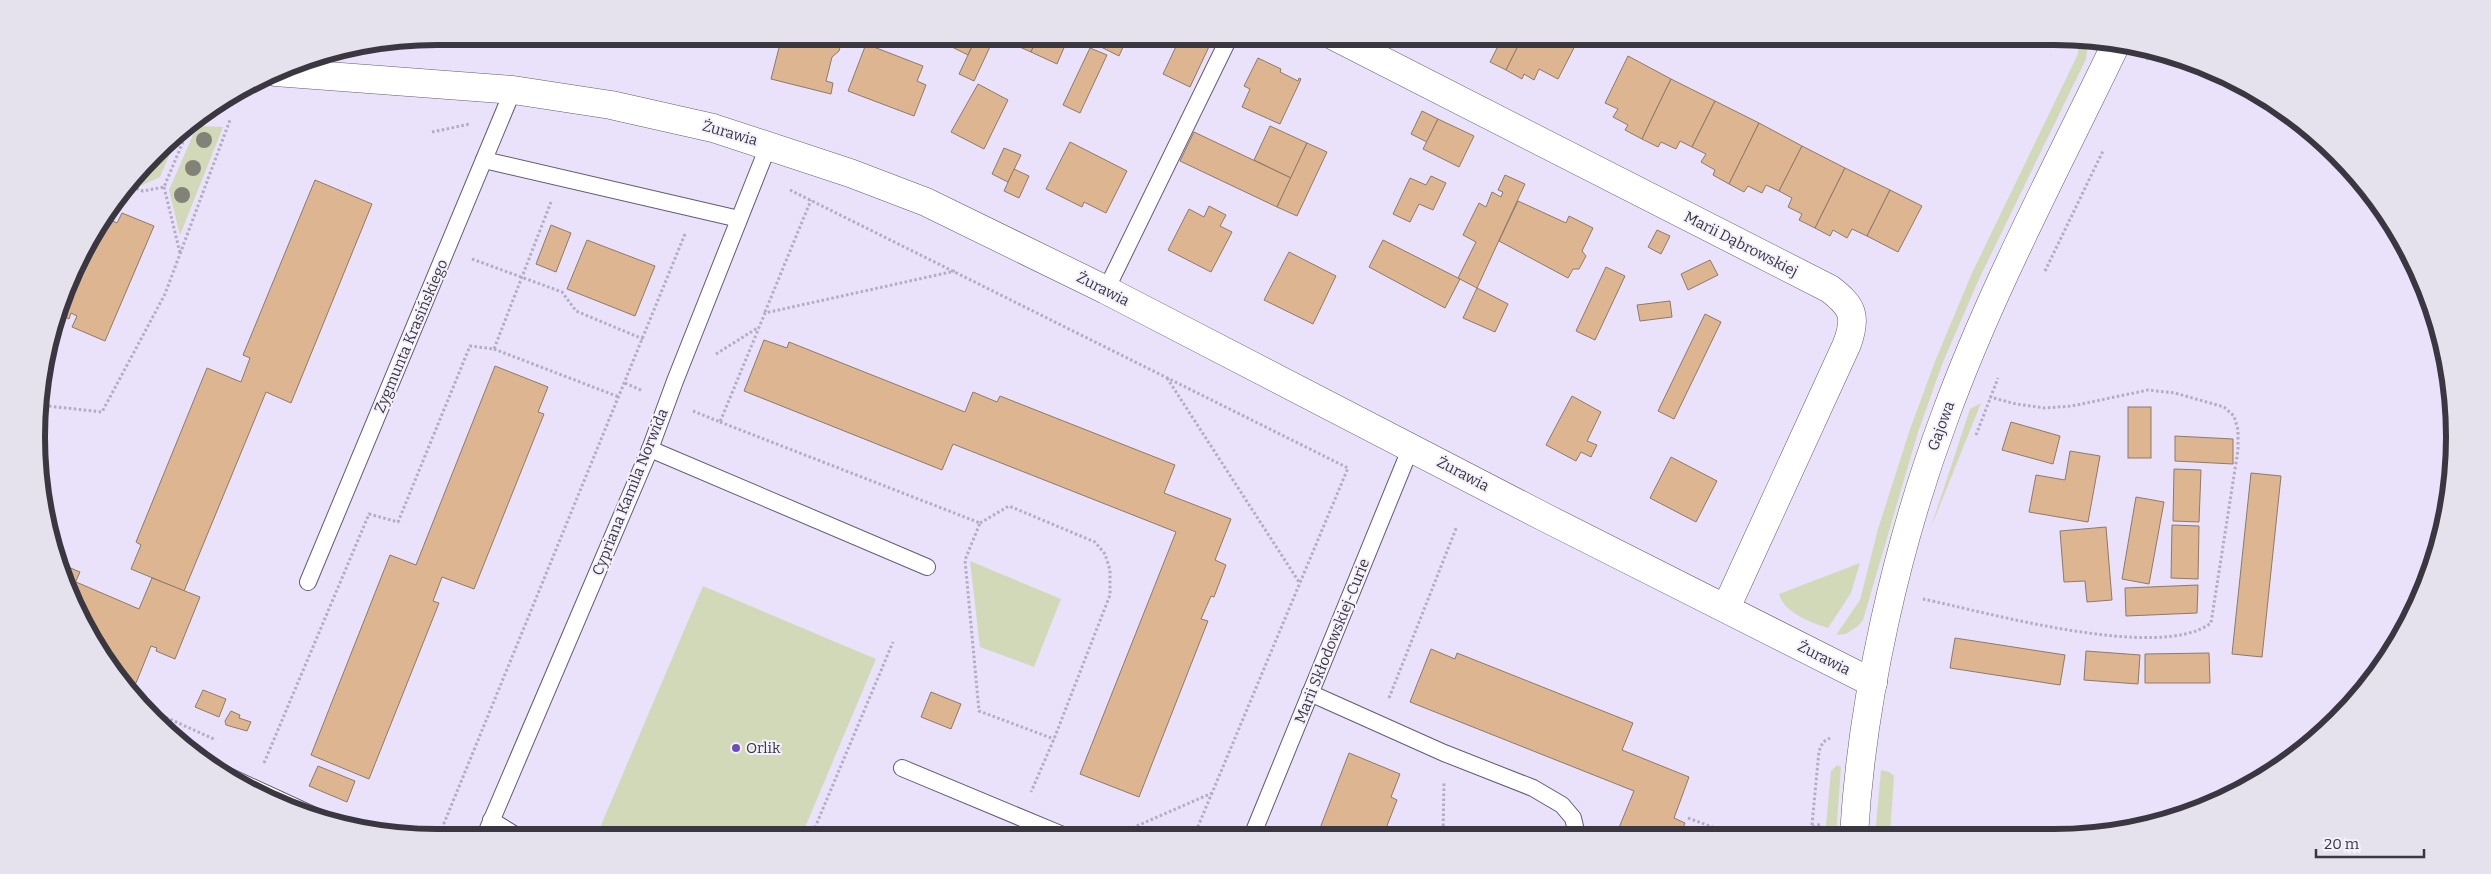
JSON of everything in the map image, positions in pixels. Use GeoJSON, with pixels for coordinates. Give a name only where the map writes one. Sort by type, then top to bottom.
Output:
{"type":"FeatureCollection","features":[{"type":"Feature","properties":{"kind":"street","name":"Marii Dąbrowskiej"},"geometry":{"type":"LineString","coordinates":[[1352,45],[1830,289],[1846,301],[1854,325],[1847,344],[1726,608]]}},
{"type":"Feature","properties":{"kind":"street","name":"Gajowa"},"geometry":{"type":"LineString","coordinates":[[1855,829],[1873,683],[1892,592],[1924,473],[1987,312],[2113,50]]}},
{"type":"Feature","properties":{"kind":"street","name":"Żurawia"},"geometry":{"type":"LineString","coordinates":[[292,73],[513,90],[659,115],[769,144],[926,202],[1106,290],[1228,355],[1411,446],[1873,683]]}},
{"type":"Feature","properties":{"kind":"lane"},"geometry":{"type":"LineString","coordinates":[[1106,290],[1226,45]]}},
{"type":"Feature","properties":{"kind":"lane","name":"Zygmunta Krasińskiego"},"geometry":{"type":"LineString","coordinates":[[308,582],[448,250],[513,90]]}},
{"type":"Feature","properties":{"kind":"lane","name":"Cypriana Kamila Norwida"},"geometry":{"type":"LineString","coordinates":[[488,829],[650,449],[667,401],[769,144]]}},
{"type":"Feature","properties":{"kind":"lane"},"geometry":{"type":"LineString","coordinates":[[484,160],[739,220]]}},
{"type":"Feature","properties":{"kind":"lane","name":"Marii Skłodowskiej-Curie"},"geometry":{"type":"LineString","coordinates":[[1255,829],[1411,446]]}},
{"type":"Feature","properties":{"kind":"lane"},"geometry":{"type":"LineString","coordinates":[[650,449],[927,567]]}},
{"type":"Feature","properties":{"kind":"lane"},"geometry":{"type":"LineString","coordinates":[[1310,693],[1444,753],[1533,788],[1562,806],[1573,818],[1576,829]]}},
{"type":"Feature","properties":{"kind":"lane"},"geometry":{"type":"LineString","coordinates":[[902,768],[1047,829]]}},
{"type":"Feature","properties":{"kind":"lane"},"geometry":{"type":"LineString","coordinates":[[492,820],[506,829]]}},
{"type":"Feature","properties":{"kind":"path"},"geometry":{"type":"LineString","coordinates":[[2144,67],[2149,57]]}},
{"type":"Feature","properties":{"kind":"path"},"geometry":{"type":"LineString","coordinates":[[432,132],[502,117]]}},
{"type":"Feature","properties":{"kind":"path"},"geometry":{"type":"LineString","coordinates":[[46,406],[102,412],[165,294],[230,120]]}},
{"type":"Feature","properties":{"kind":"path"},"geometry":{"type":"LineString","coordinates":[[180,254],[164,187],[185,137]]}},
{"type":"Feature","properties":{"kind":"path"},"geometry":{"type":"LineString","coordinates":[[2041,279],[2105,146]]}},
{"type":"Feature","properties":{"kind":"path"},"geometry":{"type":"LineString","coordinates":[[757,174],[1348,468],[1197,829]]}},
{"type":"Feature","properties":{"kind":"path"},"geometry":{"type":"LineString","coordinates":[[494,349],[560,178]]}},
{"type":"Feature","properties":{"kind":"path"},"geometry":{"type":"LineString","coordinates":[[134,188],[143,192],[164,187]]}},
{"type":"Feature","properties":{"kind":"path"},"geometry":{"type":"LineString","coordinates":[[625,383],[720,422],[811,200]]}},
{"type":"Feature","properties":{"kind":"path"},"geometry":{"type":"LineString","coordinates":[[442,829],[695,209]]}},
{"type":"Feature","properties":{"kind":"path"},"geometry":{"type":"LineString","coordinates":[[448,250],[562,292],[576,311],[642,339]]}},
{"type":"Feature","properties":{"kind":"path"},"geometry":{"type":"LineString","coordinates":[[765,313],[955,271]]}},
{"type":"Feature","properties":{"kind":"path"},"geometry":{"type":"LineString","coordinates":[[255,784],[369,514],[398,522],[470,346],[494,349],[619,397]]}},
{"type":"Feature","properties":{"kind":"path"},"geometry":{"type":"LineString","coordinates":[[1973,442],[2001,369]]}},
{"type":"Feature","properties":{"kind":"path"},"geometry":{"type":"LineString","coordinates":[[1166,377],[1300,583]]}},
{"type":"Feature","properties":{"kind":"path"},"geometry":{"type":"LineString","coordinates":[[1892,592],[2078,632],[2129,637],[2180,636],[2202,630],[2211,623],[2238,450],[2238,430],[2234,416],[2224,407],[2175,393],[2148,390],[2072,406],[2046,408],[1990,397],[1957,385]]}},
{"type":"Feature","properties":{"kind":"path"},"geometry":{"type":"LineString","coordinates":[[980,523],[1009,506],[1095,542],[1105,554],[1110,570],[1110,595],[1054,740],[1020,818]]}},
{"type":"Feature","properties":{"kind":"path"},"geometry":{"type":"LineString","coordinates":[[1379,724],[1457,526]]}},
{"type":"Feature","properties":{"kind":"path"},"geometry":{"type":"LineString","coordinates":[[814,829],[893,642]]}},
{"type":"Feature","properties":{"kind":"path"},"geometry":{"type":"LineString","coordinates":[[163,717],[222,743]]}},
{"type":"Feature","properties":{"kind":"path"},"geometry":{"type":"LineString","coordinates":[[1812,829],[1819,751],[1823,742],[1838,734],[1865,736]]}},
{"type":"Feature","properties":{"kind":"path"},"geometry":{"type":"LineString","coordinates":[[1443,827],[1444,753]]}},
{"type":"Feature","properties":{"kind":"path"},"geometry":{"type":"LineString","coordinates":[[257,757],[265,761]]}},
{"type":"Feature","properties":{"kind":"path"},"geometry":{"type":"LineString","coordinates":[[1130,829],[1213,792]]}},
{"type":"Feature","properties":{"kind":"path"},"geometry":{"type":"LineString","coordinates":[[1688,818],[1718,829]]}},
{"type":"Feature","properties":{"kind":"path"},"geometry":{"type":"LineString","coordinates":[[1805,829],[1821,824]]}},
{"type":"Feature","properties":{"kind":"path"},"geometry":{"type":"LineString","coordinates":[[1439,829],[1443,827],[1449,829]]}},
{"type":"Feature","properties":{"kind":"green space"},"geometry":{"type":"Polygon","coordinates":[[[2078,46],[2087,47],[2086,59],[1979,279],[1943,362],[1918,432],[1863,620],[1846,634],[1836,635],[1860,600],[1878,529],[1910,429],[1936,359],[1972,273],[2078,54],[2078,46]]]}},
{"type":"Feature","properties":{"kind":"green space"},"geometry":{"type":"Polygon","coordinates":[[[201,126],[223,127],[180,235],[169,190],[193,135],[201,126]]]}},
{"type":"Feature","properties":{"kind":"green space"},"geometry":{"type":"Polygon","coordinates":[[[172,149],[160,177],[140,186],[137,185],[172,149]]]}},
{"type":"Feature","properties":{"kind":"green space"},"geometry":{"type":"Polygon","coordinates":[[[1981,403],[1930,530],[1970,409],[1981,403]]]}},
{"type":"Feature","properties":{"kind":"green space"},"geometry":{"type":"Polygon","coordinates":[[[970,561],[1061,599],[1034,667],[980,647],[970,561]]]}},
{"type":"Feature","properties":{"kind":"green space"},"geometry":{"type":"Polygon","coordinates":[[[1860,563],[1851,593],[1828,628],[1792,612],[1782,601],[1779,594],[1860,563]]]}},
{"type":"Feature","properties":{"kind":"green space","name":"Orlik"},"geometry":{"type":"Polygon","coordinates":[[[703,586],[876,659],[804,829],[599,829],[703,586]]]}},
{"type":"Feature","properties":{"kind":"green space"},"geometry":{"type":"Polygon","coordinates":[[[1837,765],[1841,767],[1836,829],[1826,829],[1831,771],[1837,765]]]}},
{"type":"Feature","properties":{"kind":"green space"},"geometry":{"type":"Polygon","coordinates":[[[1881,770],[1889,772],[1894,776],[1890,829],[1876,829],[1881,770]]]}},
{"type":"Feature","properties":{"kind":"building"},"geometry":{"type":"Polygon","coordinates":[[[780,45],[841,45],[839,51],[832,57],[826,81],[833,83],[831,94],[771,79],[780,45]]]}},
{"type":"Feature","properties":{"kind":"building"},"geometry":{"type":"Polygon","coordinates":[[[866,45],[923,66],[917,81],[926,85],[914,116],[848,91],[866,45]]]}},
{"type":"Feature","properties":{"kind":"building"},"geometry":{"type":"Polygon","coordinates":[[[948,45],[973,45],[968,55],[948,45]]]}},
{"type":"Feature","properties":{"kind":"building"},"geometry":{"type":"Polygon","coordinates":[[[973,45],[991,45],[974,81],[959,74],[973,45]]]}},
{"type":"Feature","properties":{"kind":"building"},"geometry":{"type":"Polygon","coordinates":[[[1015,45],[1034,45],[1031,52],[1015,45]]]}},
{"type":"Feature","properties":{"kind":"building"},"geometry":{"type":"Polygon","coordinates":[[[1034,45],[1065,45],[1057,64],[1031,52],[1034,45]]]}},
{"type":"Feature","properties":{"kind":"building"},"geometry":{"type":"Polygon","coordinates":[[[1097,45],[1124,45],[1119,56],[1097,45]]]}},
{"type":"Feature","properties":{"kind":"building"},"geometry":{"type":"Polygon","coordinates":[[[1177,45],[1210,45],[1190,87],[1163,74],[1177,45]]]}},
{"type":"Feature","properties":{"kind":"building"},"geometry":{"type":"Polygon","coordinates":[[[1491,45],[1518,45],[1506,70],[1490,62],[1497,48],[1491,45]]]}},
{"type":"Feature","properties":{"kind":"building"},"geometry":{"type":"Polygon","coordinates":[[[1518,45],[1575,45],[1558,79],[1539,69],[1534,80],[1524,74],[1522,79],[1506,70],[1518,45]]]}},
{"type":"Feature","properties":{"kind":"building"},"geometry":{"type":"Polygon","coordinates":[[[1090,48],[1107,55],[1080,113],[1063,105],[1090,48]]]}},
{"type":"Feature","properties":{"kind":"building"},"geometry":{"type":"Polygon","coordinates":[[[1628,56],[1671,79],[1642,139],[1625,130],[1628,125],[1613,117],[1618,109],[1605,103],[1628,56]]]}},
{"type":"Feature","properties":{"kind":"building"},"geometry":{"type":"Polygon","coordinates":[[[1258,58],[1281,69],[1280,72],[1298,81],[1299,78],[1301,79],[1280,124],[1242,107],[1250,89],[1244,86],[1258,58]]]}},
{"type":"Feature","properties":{"kind":"building"},"geometry":{"type":"Polygon","coordinates":[[[1671,79],[1715,101],[1692,147],[1680,141],[1676,149],[1661,142],[1658,147],[1642,139],[1671,79]]]}},
{"type":"Feature","properties":{"kind":"building"},"geometry":{"type":"Polygon","coordinates":[[[978,84],[1008,100],[984,149],[951,132],[978,84]]]}},
{"type":"Feature","properties":{"kind":"building"},"geometry":{"type":"Polygon","coordinates":[[[1715,101],[1759,123],[1729,184],[1713,175],[1715,170],[1701,162],[1706,154],[1692,147],[1715,101]]]}},
{"type":"Feature","properties":{"kind":"building"},"geometry":{"type":"Polygon","coordinates":[[[1422,111],[1438,119],[1427,142],[1411,134],[1422,111]]]}},
{"type":"Feature","properties":{"kind":"building"},"geometry":{"type":"Polygon","coordinates":[[[1438,119],[1474,136],[1459,167],[1423,149],[1438,119]]]}},
{"type":"Feature","properties":{"kind":"building"},"geometry":{"type":"Polygon","coordinates":[[[1759,123],[1802,146],[1779,191],[1766,185],[1762,193],[1748,186],[1744,192],[1729,184],[1759,123]]]}},
{"type":"Feature","properties":{"kind":"building"},"geometry":{"type":"Polygon","coordinates":[[[1270,126],[1307,143],[1291,178],[1254,160],[1270,126]]]}},
{"type":"Feature","properties":{"kind":"building"},"geometry":{"type":"Polygon","coordinates":[[[1194,132],[1291,178],[1277,207],[1180,161],[1194,132]]]}},
{"type":"Feature","properties":{"kind":"building"},"geometry":{"type":"Polygon","coordinates":[[[1070,142],[1127,171],[1106,213],[1084,202],[1082,207],[1046,189],[1070,142]]]}},
{"type":"Feature","properties":{"kind":"building"},"geometry":{"type":"Polygon","coordinates":[[[1307,143],[1327,152],[1297,216],[1277,207],[1307,143]]]}},
{"type":"Feature","properties":{"kind":"building"},"geometry":{"type":"Polygon","coordinates":[[[1802,146],[1845,168],[1815,228],[1799,220],[1802,214],[1788,207],[1792,198],[1779,191],[1802,146]]]}},
{"type":"Feature","properties":{"kind":"building"},"geometry":{"type":"Polygon","coordinates":[[[1004,148],[1021,155],[1008,182],[992,174],[1004,148]]]}},
{"type":"Feature","properties":{"kind":"building"},"geometry":{"type":"Polygon","coordinates":[[[1845,168],[1890,190],[1867,236],[1852,229],[1847,238],[1833,230],[1830,236],[1815,228],[1845,168]]]}},
{"type":"Feature","properties":{"kind":"building"},"geometry":{"type":"Polygon","coordinates":[[[1014,169],[1029,176],[1019,198],[1004,191],[1014,169]]]}},
{"type":"Feature","properties":{"kind":"building"},"geometry":{"type":"Polygon","coordinates":[[[1505,175],[1525,184],[1477,288],[1458,278],[1476,242],[1463,235],[1479,203],[1486,207],[1492,192],[1501,197],[1503,192],[1498,190],[1505,175]]]}},
{"type":"Feature","properties":{"kind":"building"},"geometry":{"type":"Polygon","coordinates":[[[1431,176],[1446,183],[1433,210],[1419,204],[1410,222],[1393,214],[1410,178],[1426,185],[1431,176]]]}},
{"type":"Feature","properties":{"kind":"building"},"geometry":{"type":"Polygon","coordinates":[[[315,180],[372,204],[291,403],[266,392],[184,591],[131,569],[141,545],[136,542],[207,368],[241,382],[250,358],[243,355],[315,180]]]}},
{"type":"Feature","properties":{"kind":"building"},"geometry":{"type":"Polygon","coordinates":[[[1890,190],[1922,206],[1898,252],[1867,236],[1890,190]]]}},
{"type":"Feature","properties":{"kind":"building"},"geometry":{"type":"Polygon","coordinates":[[[1518,201],[1566,223],[1569,216],[1593,228],[1582,251],[1586,256],[1579,269],[1573,269],[1568,278],[1499,241],[1518,201]]]}},
{"type":"Feature","properties":{"kind":"building"},"geometry":{"type":"Polygon","coordinates":[[[1209,206],[1226,215],[1220,226],[1232,232],[1211,272],[1168,250],[1189,209],[1204,217],[1209,206]]]}},
{"type":"Feature","properties":{"kind":"building"},"geometry":{"type":"Polygon","coordinates":[[[122,213],[154,226],[105,341],[72,327],[77,316],[71,313],[69,319],[64,317],[75,287],[85,264],[113,217],[111,220],[117,223],[122,213]]]}},
{"type":"Feature","properties":{"kind":"building"},"geometry":{"type":"Polygon","coordinates":[[[551,225],[571,233],[556,272],[536,264],[551,225]]]}},
{"type":"Feature","properties":{"kind":"building"},"geometry":{"type":"Polygon","coordinates":[[[1657,230],[1670,236],[1661,254],[1648,247],[1657,230]]]}},
{"type":"Feature","properties":{"kind":"building"},"geometry":{"type":"Polygon","coordinates":[[[587,240],[655,266],[635,316],[567,289],[587,240]]]}},
{"type":"Feature","properties":{"kind":"building"},"geometry":{"type":"Polygon","coordinates":[[[1383,240],[1460,279],[1445,308],[1369,267],[1383,240]]]}},
{"type":"Feature","properties":{"kind":"building"},"geometry":{"type":"Polygon","coordinates":[[[1289,252],[1336,276],[1313,324],[1264,300],[1289,252]]]}},
{"type":"Feature","properties":{"kind":"building"},"geometry":{"type":"Polygon","coordinates":[[[1710,260],[1718,275],[1688,290],[1681,274],[1710,260]]]}},
{"type":"Feature","properties":{"kind":"building"},"geometry":{"type":"Polygon","coordinates":[[[1606,267],[1625,276],[1595,340],[1576,331],[1606,267]]]}},
{"type":"Feature","properties":{"kind":"building"},"geometry":{"type":"Polygon","coordinates":[[[1477,288],[1508,304],[1495,332],[1463,318],[1477,288]]]}},
{"type":"Feature","properties":{"kind":"building"},"geometry":{"type":"Polygon","coordinates":[[[1670,301],[1672,317],[1640,321],[1637,305],[1670,301]]]}},
{"type":"Feature","properties":{"kind":"building"},"geometry":{"type":"Polygon","coordinates":[[[1705,314],[1721,322],[1674,419],[1658,411],[1705,314]]]}},
{"type":"Feature","properties":{"kind":"building"},"geometry":{"type":"Polygon","coordinates":[[[764,340],[787,348],[789,342],[965,412],[973,392],[997,402],[1000,396],[1175,465],[1164,493],[1231,519],[1215,560],[1226,565],[1214,597],[1211,596],[1201,619],[1208,621],[1139,797],[1080,774],[1176,532],[953,444],[942,470],[744,391],[764,340]]]}},
{"type":"Feature","properties":{"kind":"building"},"geometry":{"type":"Polygon","coordinates":[[[495,366],[548,387],[538,412],[544,414],[474,589],[442,577],[433,601],[439,603],[369,779],[311,755],[390,555],[416,565],[495,366]]]}},
{"type":"Feature","properties":{"kind":"building"},"geometry":{"type":"Polygon","coordinates":[[[1572,396],[1601,412],[1587,441],[1597,445],[1591,457],[1581,452],[1576,461],[1546,445],[1572,396]]]}},
{"type":"Feature","properties":{"kind":"building"},"geometry":{"type":"Polygon","coordinates":[[[2128,407],[2151,407],[2151,458],[2128,458],[2128,407]]]}},
{"type":"Feature","properties":{"kind":"building"},"geometry":{"type":"Polygon","coordinates":[[[2011,422],[2060,436],[2053,464],[2002,450],[2011,422]]]}},
{"type":"Feature","properties":{"kind":"building"},"geometry":{"type":"Polygon","coordinates":[[[2175,436],[2233,439],[2233,464],[2175,461],[2175,436]]]}},
{"type":"Feature","properties":{"kind":"building"},"geometry":{"type":"Polygon","coordinates":[[[2070,451],[2100,456],[2088,522],[2029,512],[2036,475],[2065,480],[2070,451]]]}},
{"type":"Feature","properties":{"kind":"building"},"geometry":{"type":"Polygon","coordinates":[[[1671,457],[1717,481],[1696,522],[1650,498],[1671,457]]]}},
{"type":"Feature","properties":{"kind":"building"},"geometry":{"type":"Polygon","coordinates":[[[2174,469],[2201,470],[2199,522],[2173,521],[2174,469]]]}},
{"type":"Feature","properties":{"kind":"building"},"geometry":{"type":"Polygon","coordinates":[[[2251,473],[2281,476],[2262,657],[2232,654],[2251,473]]]}},
{"type":"Feature","properties":{"kind":"building"},"geometry":{"type":"Polygon","coordinates":[[[2136,497],[2164,502],[2149,584],[2122,579],[2136,497]]]}},
{"type":"Feature","properties":{"kind":"building"},"geometry":{"type":"Polygon","coordinates":[[[2172,525],[2199,526],[2198,579],[2171,578],[2172,525]]]}},
{"type":"Feature","properties":{"kind":"building"},"geometry":{"type":"Polygon","coordinates":[[[2106,527],[2112,600],[2087,602],[2085,581],[2064,582],[2060,531],[2106,527]]]}},
{"type":"Feature","properties":{"kind":"building"},"geometry":{"type":"Polygon","coordinates":[[[67,567],[80,572],[74,585],[67,567]]]}},
{"type":"Feature","properties":{"kind":"building"},"geometry":{"type":"Polygon","coordinates":[[[152,578],[200,597],[175,659],[156,651],[157,648],[151,646],[136,683],[130,681],[111,655],[85,610],[74,585],[76,582],[139,609],[152,578]]]}},
{"type":"Feature","properties":{"kind":"building"},"geometry":{"type":"Polygon","coordinates":[[[2198,585],[2197,613],[2126,616],[2125,588],[2198,585]]]}},
{"type":"Feature","properties":{"kind":"building"},"geometry":{"type":"Polygon","coordinates":[[[1955,638],[2065,655],[2060,685],[1950,668],[1955,638]]]}},
{"type":"Feature","properties":{"kind":"building"},"geometry":{"type":"Polygon","coordinates":[[[1431,649],[1455,659],[1457,653],[1633,723],[1622,750],[1689,777],[1674,818],[1685,823],[1682,829],[1618,829],[1634,791],[1410,702],[1431,649]]]}},
{"type":"Feature","properties":{"kind":"building"},"geometry":{"type":"Polygon","coordinates":[[[2086,651],[2140,655],[2138,684],[2084,680],[2086,651]]]}},
{"type":"Feature","properties":{"kind":"building"},"geometry":{"type":"Polygon","coordinates":[[[2209,653],[2210,683],[2145,683],[2145,654],[2209,653]]]}},
{"type":"Feature","properties":{"kind":"building"},"geometry":{"type":"Polygon","coordinates":[[[203,690],[226,699],[219,717],[195,707],[203,690]]]}},
{"type":"Feature","properties":{"kind":"building"},"geometry":{"type":"Polygon","coordinates":[[[931,692],[961,704],[951,729],[921,717],[931,692]]]}},
{"type":"Feature","properties":{"kind":"building"},"geometry":{"type":"Polygon","coordinates":[[[231,711],[240,715],[239,718],[251,722],[247,731],[226,725],[225,721],[231,711]]]}},
{"type":"Feature","properties":{"kind":"building"},"geometry":{"type":"Polygon","coordinates":[[[1349,753],[1400,774],[1391,797],[1397,800],[1386,829],[1320,829],[1349,753]]]}},
{"type":"Feature","properties":{"kind":"building"},"geometry":{"type":"Polygon","coordinates":[[[318,766],[355,781],[347,802],[309,786],[318,766]]]}},
{"type":"Feature","properties":{"kind":"place","name":"Orlik"},"geometry":{"type":"Point","coordinates":[736,748]}}]}
